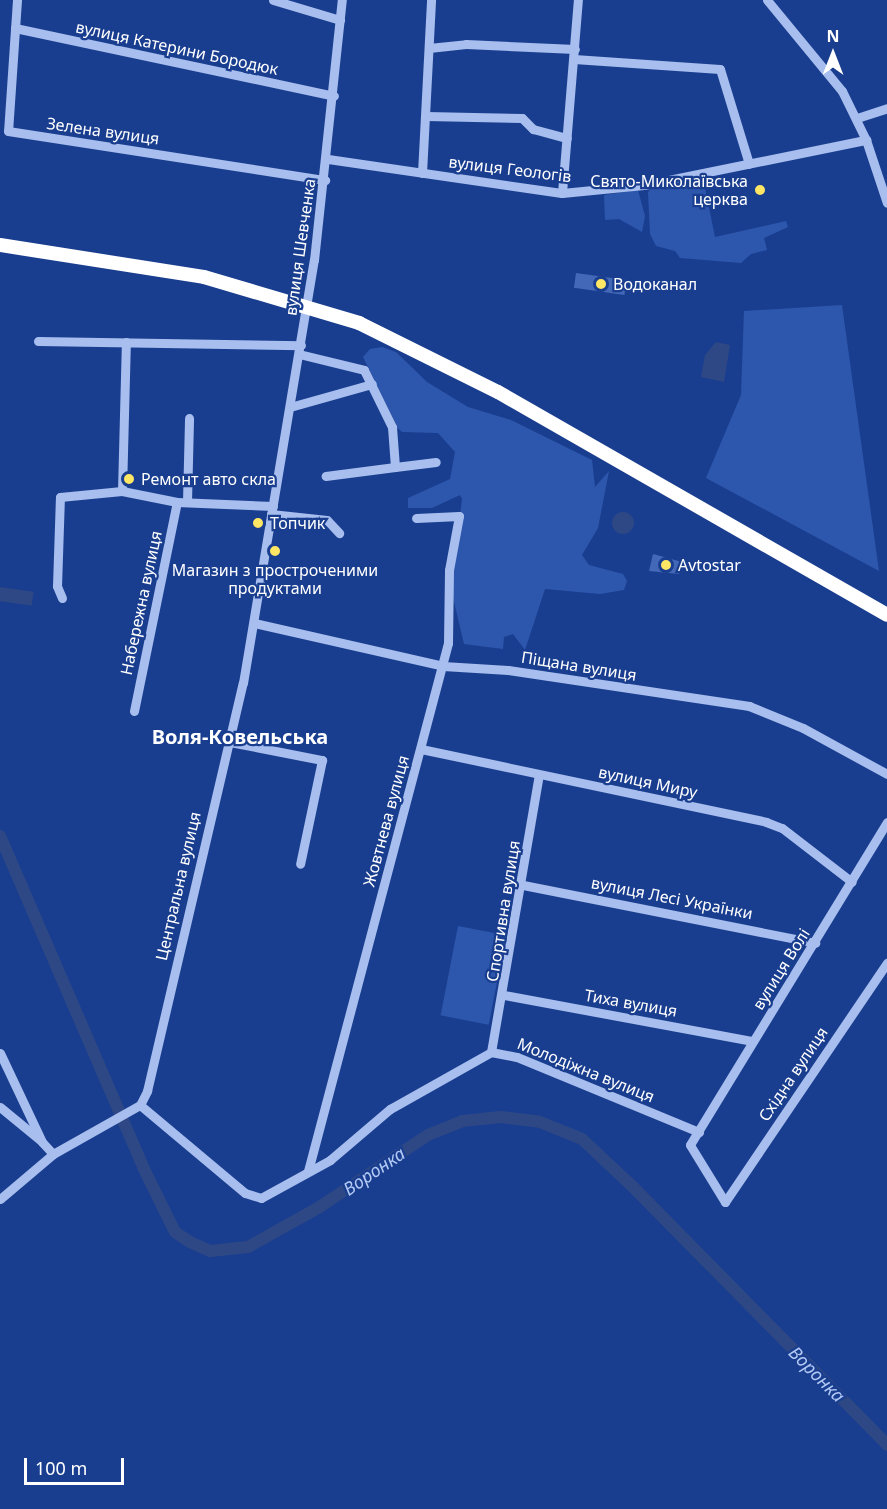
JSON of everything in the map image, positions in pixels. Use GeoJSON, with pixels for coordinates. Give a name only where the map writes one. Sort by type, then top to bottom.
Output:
{"type":"FeatureCollection","features":[{"type":"Feature","properties":{"kind":"highway"},"geometry":{"type":"LineString","coordinates":[[0,245],[204,278],[307,305],[432,356],[887,615]]}},
{"type":"Feature","properties":{"kind":"street","name":"Зелена вулиця"},"geometry":{"type":"LineString","coordinates":[[17,0],[8,131],[325,180]]}},
{"type":"Feature","properties":{"kind":"street"},"geometry":{"type":"LineString","coordinates":[[273,0],[340,20]]}},
{"type":"Feature","properties":{"kind":"street","name":"вулиця Шевченка"},"geometry":{"type":"LineString","coordinates":[[273,506],[300,350],[328,159],[342,0]]}},
{"type":"Feature","properties":{"kind":"street"},"geometry":{"type":"LineString","coordinates":[[422,173],[431,0]]}},
{"type":"Feature","properties":{"kind":"street"},"geometry":{"type":"LineString","coordinates":[[562,193],[578,0]]}},
{"type":"Feature","properties":{"kind":"street"},"geometry":{"type":"LineString","coordinates":[[767,0],[825,68],[857,117],[887,204]]}},
{"type":"Feature","properties":{"kind":"street","name":"вулиця Катерини Бородюк"},"geometry":{"type":"LineString","coordinates":[[15,28],[334,96]]}},
{"type":"Feature","properties":{"kind":"street"},"geometry":{"type":"LineString","coordinates":[[429,48],[466,44],[720,69],[749,164]]}},
{"type":"Feature","properties":{"kind":"street"},"geometry":{"type":"LineString","coordinates":[[857,117],[887,108]]}},
{"type":"Feature","properties":{"kind":"street"},"geometry":{"type":"LineString","coordinates":[[426,116],[522,118],[541,132],[567,138]]}},
{"type":"Feature","properties":{"kind":"street","name":"вулиця Геологів"},"geometry":{"type":"LineString","coordinates":[[328,159],[562,193],[644,185],[866,140]]}},
{"type":"Feature","properties":{"kind":"street"},"geometry":{"type":"LineString","coordinates":[[38,341],[126,342],[300,350],[354,364],[372,384],[392,427],[395,468]]}},
{"type":"Feature","properties":{"kind":"street"},"geometry":{"type":"LineString","coordinates":[[122,491],[126,342]]}},
{"type":"Feature","properties":{"kind":"street"},"geometry":{"type":"LineString","coordinates":[[290,407],[372,384]]}},
{"type":"Feature","properties":{"kind":"street","name":"Набережна вулиця"},"geometry":{"type":"LineString","coordinates":[[134,711],[182,502],[189,418]]}},
{"type":"Feature","properties":{"kind":"street"},"geometry":{"type":"LineString","coordinates":[[326,476],[436,462]]}},
{"type":"Feature","properties":{"kind":"street"},"geometry":{"type":"LineString","coordinates":[[62,598],[57,586],[60,497],[122,491],[182,502],[273,506],[327,520],[339,533]]}},
{"type":"Feature","properties":{"kind":"street","name":"Центральна вулиця"},"geometry":{"type":"LineString","coordinates":[[140,1105],[158,1051],[206,828],[230,742],[254,622],[273,506]]}},
{"type":"Feature","properties":{"kind":"street","name":"Жовтнева вулиця"},"geometry":{"type":"LineString","coordinates":[[308,1171],[443,666],[449,633],[449,570],[459,516],[416,518]]}},
{"type":"Feature","properties":{"kind":"street","name":"Піщана вулиця"},"geometry":{"type":"LineString","coordinates":[[254,622],[443,666],[508,670],[749,706],[803,728],[887,774]]}},
{"type":"Feature","properties":{"kind":"street"},"geometry":{"type":"LineString","coordinates":[[230,742],[322,760],[300,864]]}},
{"type":"Feature","properties":{"kind":"street","name":"вулиця Миру"},"geometry":{"type":"LineString","coordinates":[[421,749],[766,822],[782,828],[852,882]]}},
{"type":"Feature","properties":{"kind":"street","name":"Спортивна вулиця"},"geometry":{"type":"LineString","coordinates":[[491,1052],[504,995],[539,775]]}},
{"type":"Feature","properties":{"kind":"street","name":"вулиця Волі"},"geometry":{"type":"LineString","coordinates":[[699,1132],[887,822]]}},
{"type":"Feature","properties":{"kind":"street","name":"вулиця Лесі Українки"},"geometry":{"type":"LineString","coordinates":[[523,885],[815,943]]}},
{"type":"Feature","properties":{"kind":"street","name":"Східна вулиця"},"geometry":{"type":"LineString","coordinates":[[699,1132],[690,1145],[692,1154],[725,1202],[887,963]]}},
{"type":"Feature","properties":{"kind":"street","name":"Тиха вулиця"},"geometry":{"type":"LineString","coordinates":[[504,995],[753,1041]]}},
{"type":"Feature","properties":{"kind":"street","name":"Молодіжна вулиця"},"geometry":{"type":"LineString","coordinates":[[140,1105],[183,1145],[252,1197],[276,1192],[348,1148],[390,1109],[491,1052],[518,1057],[699,1132]]}},
{"type":"Feature","properties":{"kind":"street"},"geometry":{"type":"LineString","coordinates":[[0,1053],[42,1142]]}},
{"type":"Feature","properties":{"kind":"street"},"geometry":{"type":"LineString","coordinates":[[0,1199],[53,1154],[140,1105]]}},
{"type":"Feature","properties":{"kind":"street"},"geometry":{"type":"LineString","coordinates":[[0,1107],[53,1154]]}},
{"type":"Feature","properties":{"kind":"shaded area"},"geometry":{"type":"Polygon","coordinates":[[[703,178],[715,237],[786,221],[788,227],[764,238],[767,250],[751,254],[741,263],[680,258],[675,251],[656,246],[650,234],[648,192],[653,186],[703,178]]]}},
{"type":"Feature","properties":{"kind":"shaded area"},"geometry":{"type":"Polygon","coordinates":[[[638,190],[645,216],[642,232],[619,219],[605,220],[604,195],[638,190]]]}},
{"type":"Feature","properties":{"kind":"shaded area"},"geometry":{"type":"Polygon","coordinates":[[[842,305],[879,571],[706,478],[741,395],[744,311],[842,305]]]}},
{"type":"Feature","properties":{"kind":"shaded area"},"geometry":{"type":"Polygon","coordinates":[[[716,342],[730,345],[724,382],[701,377],[705,355],[716,342]]]}},
{"type":"Feature","properties":{"kind":"shaded area"},"geometry":{"type":"Polygon","coordinates":[[[382,347],[396,352],[427,382],[468,407],[511,420],[592,460],[595,487],[609,471],[598,528],[582,555],[589,565],[623,574],[627,581],[624,590],[600,594],[545,589],[525,650],[513,634],[504,637],[503,649],[464,644],[451,589],[462,499],[460,495],[432,508],[408,508],[408,498],[450,479],[455,452],[438,433],[402,432],[398,428],[363,357],[370,349],[382,347]]]}},
{"type":"Feature","properties":{"kind":"shaded area"},"geometry":{"type":"Polygon","coordinates":[[[623,512],[631,515],[634,523],[631,531],[623,534],[615,531],[612,523],[615,515],[623,512]]]}},
{"type":"Feature","properties":{"kind":"shaded area"},"geometry":{"type":"Polygon","coordinates":[[[0,587],[34,592],[32,606],[0,601],[0,587]]]}},
{"type":"Feature","properties":{"kind":"shaded area"},"geometry":{"type":"Polygon","coordinates":[[[458,926],[506,935],[489,1025],[441,1015],[458,926]]]}},
{"type":"Feature","properties":{"kind":"building","name":"Водоканал"},"geometry":{"type":"Polygon","coordinates":[[[576,273],[627,280],[624,295],[574,288],[576,273]]]}},
{"type":"Feature","properties":{"kind":"building","name":"Avtostar"},"geometry":{"type":"Polygon","coordinates":[[[653,554],[682,562],[679,574],[649,571],[653,554]]]}},
{"type":"Feature","properties":{"kind":"waterway","name":"Воронка"},"geometry":{"type":"LineString","coordinates":[[0,836],[143,1167],[175,1232],[210,1251],[248,1247],[318,1208],[428,1135],[462,1121],[501,1117],[540,1122],[582,1139],[634,1188],[887,1445]]}},
{"type":"Feature","properties":{"kind":"place","name":"Свято-Миколаївська церква"},"geometry":{"type":"Point","coordinates":[760,190]}},
{"type":"Feature","properties":{"kind":"place","name":"Водоканал"},"geometry":{"type":"Point","coordinates":[601,284]}},
{"type":"Feature","properties":{"kind":"place","name":"Ремонт авто скла"},"geometry":{"type":"Point","coordinates":[129,479]}},
{"type":"Feature","properties":{"kind":"place","name":"Топчик"},"geometry":{"type":"Point","coordinates":[258,523]}},
{"type":"Feature","properties":{"kind":"place","name":"Магазин з простроченими продуктами"},"geometry":{"type":"Point","coordinates":[275,551]}},
{"type":"Feature","properties":{"kind":"place","name":"Avtostar"},"geometry":{"type":"Point","coordinates":[666,565]}},
{"type":"Feature","properties":{"kind":"district","name":"Воля-Ковельська"},"geometry":{"type":"Point","coordinates":[240,736]}}]}
